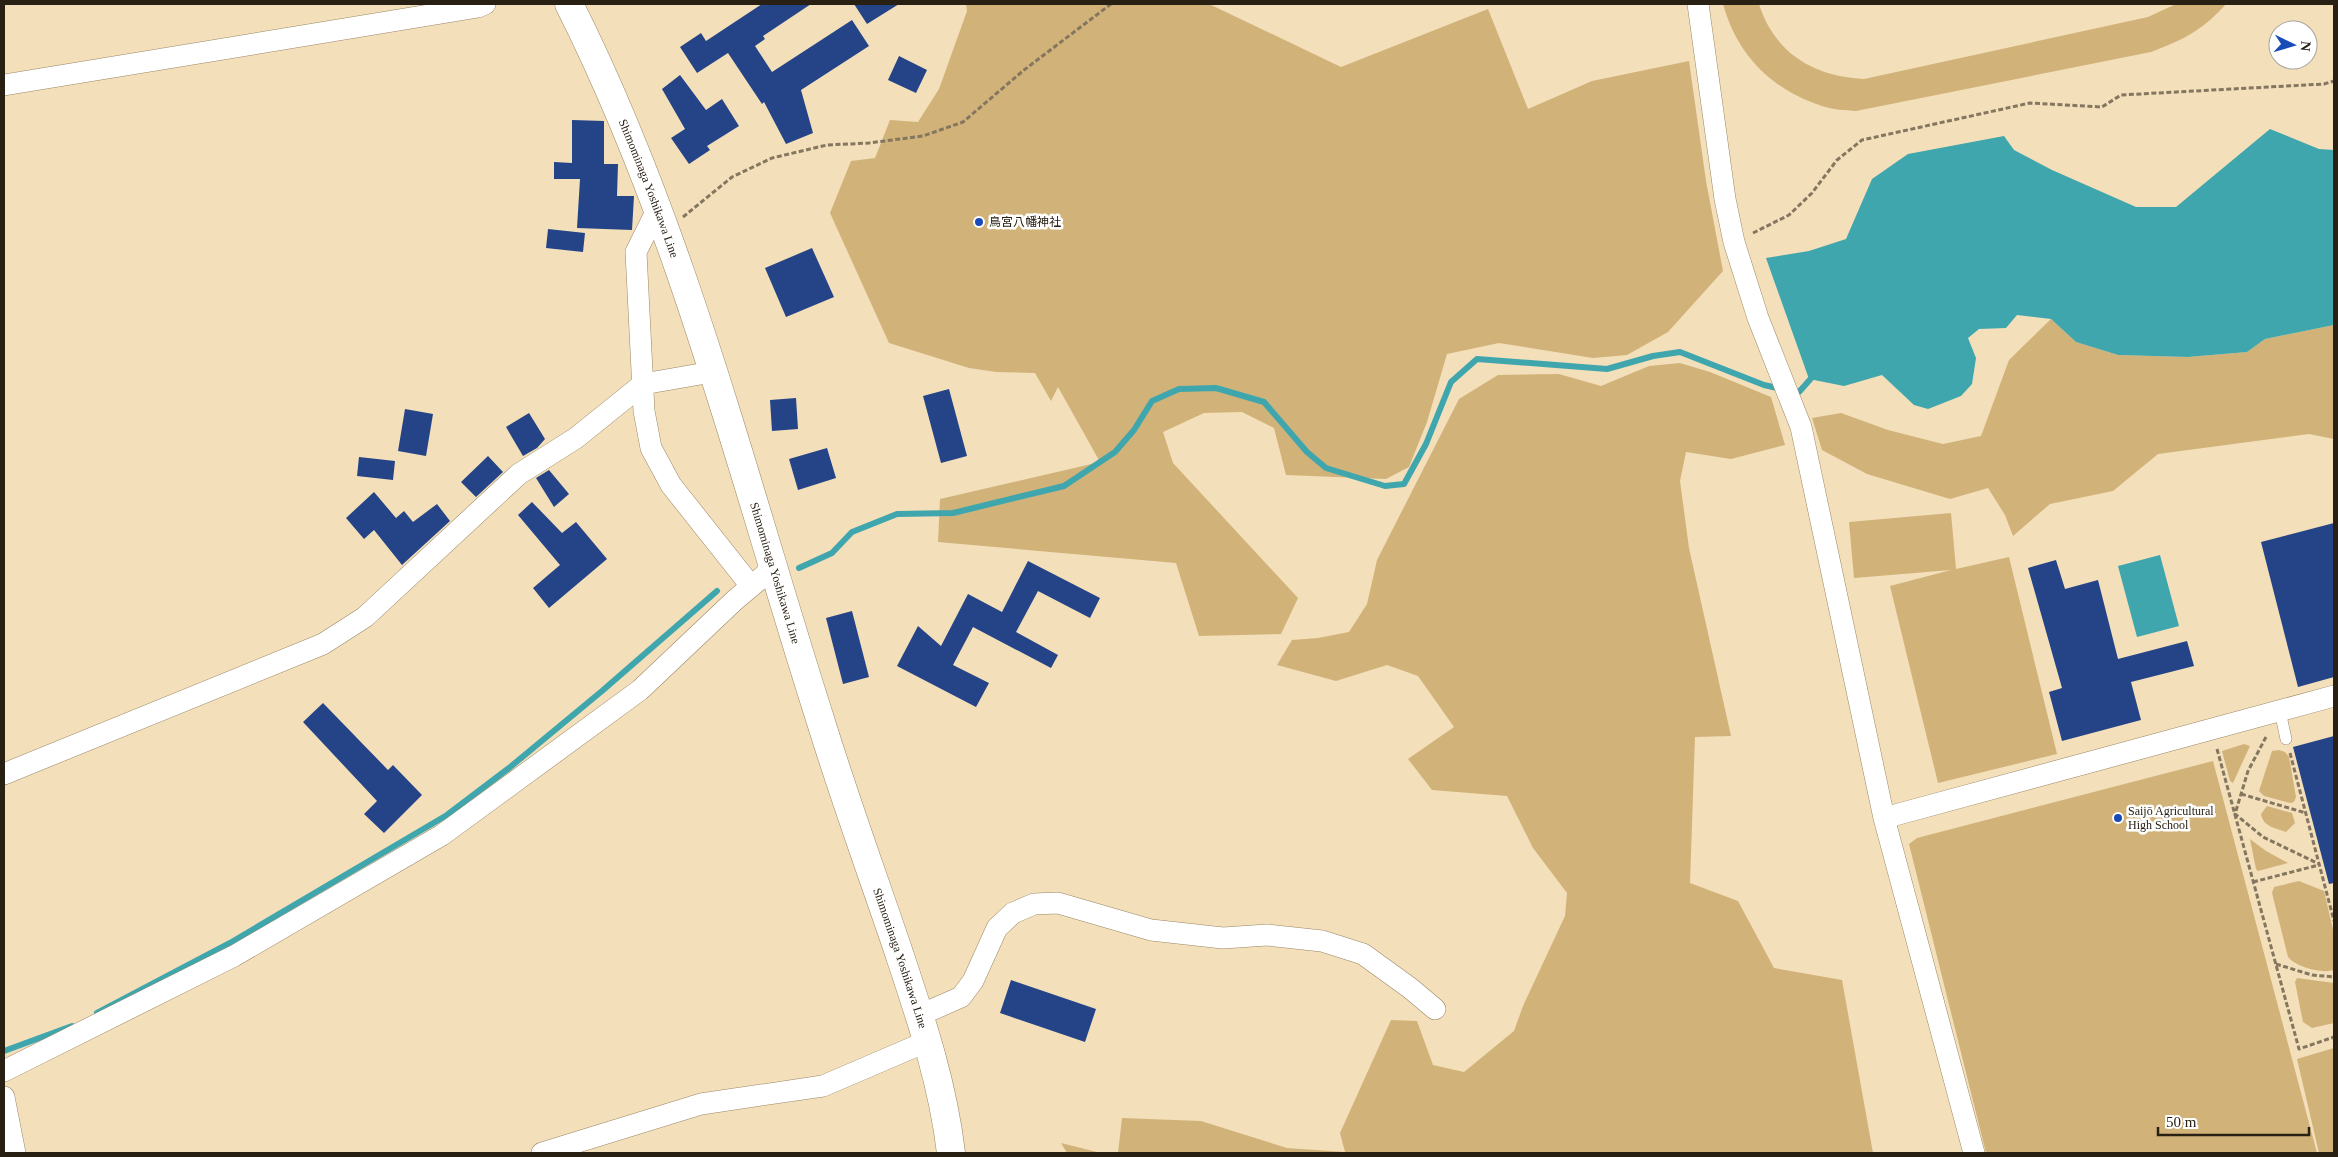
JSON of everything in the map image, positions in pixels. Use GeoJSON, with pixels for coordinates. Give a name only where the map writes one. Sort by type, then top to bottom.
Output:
{"type":"FeatureCollection","features":[{"type":"Feature","properties":{"kind":"main road","name":"Shimominaga Yoshikawa Line"},"geometry":{"type":"LineString","coordinates":[[569,4],[598,62],[662,221],[712,372],[821,724],[920,1015],[947,1117],[951,1153]]}},
{"type":"Feature","properties":{"kind":"street"},"geometry":{"type":"LineString","coordinates":[[4,85],[478,7],[485,4]]}},
{"type":"Feature","properties":{"kind":"street"},"geometry":{"type":"LineString","coordinates":[[1698,4],[1725,199],[1734,242],[1758,318],[1801,427],[1884,818],[1974,1153]]}},
{"type":"Feature","properties":{"kind":"street"},"geometry":{"type":"LineString","coordinates":[[662,221],[636,252],[643,384],[651,448],[671,485],[751,586]]}},
{"type":"Feature","properties":{"kind":"street"},"geometry":{"type":"LineString","coordinates":[[4,774],[323,644],[365,617],[519,474],[576,438],[643,384],[712,372]]}},
{"type":"Feature","properties":{"kind":"street"},"geometry":{"type":"LineString","coordinates":[[4,1071],[234,956],[442,835],[517,778],[640,690],[751,586],[773,568]]}},
{"type":"Feature","properties":{"kind":"street"},"geometry":{"type":"LineString","coordinates":[[1884,818],[2334,696]]}},
{"type":"Feature","properties":{"kind":"street"},"geometry":{"type":"LineString","coordinates":[[920,1015],[961,997],[973,981],[997,928],[1012,913],[1034,904],[1058,903],[1151,930],[1223,938],[1267,935],[1322,941],[1363,954],[1410,988],[1435,1009]]}},
{"type":"Feature","properties":{"kind":"street"},"geometry":{"type":"LineString","coordinates":[[542,1153],[701,1104],[823,1086],[928,1041]]}},
{"type":"Feature","properties":{"kind":"street"},"geometry":{"type":"LineString","coordinates":[[4,1097],[15,1153]]}},
{"type":"Feature","properties":{"kind":"lane"},"geometry":{"type":"LineString","coordinates":[[2280,711],[2286,738]]}},
{"type":"Feature","properties":{"kind":"path"},"geometry":{"type":"LineString","coordinates":[[662,221],[732,177],[772,158],[827,145],[869,143],[923,136],[963,122],[1024,70],[1110,4]]}},
{"type":"Feature","properties":{"kind":"path"},"geometry":{"type":"LineString","coordinates":[[1734,242],[1789,215],[1812,193],[1837,160],[1862,140],[2030,104],[2102,107],[2121,95],[2324,84],[2334,81]]}},
{"type":"Feature","properties":{"kind":"path"},"geometry":{"type":"LineString","coordinates":[[2260,737],[2286,738],[2334,921]]}},
{"type":"Feature","properties":{"kind":"path"},"geometry":{"type":"LineString","coordinates":[[2235,814],[2248,771],[2266,737]]}},
{"type":"Feature","properties":{"kind":"path"},"geometry":{"type":"LineString","coordinates":[[2216,746],[2299,1049],[2334,1037]]}},
{"type":"Feature","properties":{"kind":"path"},"geometry":{"type":"LineString","coordinates":[[2241,794],[2306,813]]}},
{"type":"Feature","properties":{"kind":"path"},"geometry":{"type":"LineString","coordinates":[[2235,814],[2263,837],[2320,864]]}},
{"type":"Feature","properties":{"kind":"path"},"geometry":{"type":"LineString","coordinates":[[2253,882],[2320,864]]}},
{"type":"Feature","properties":{"kind":"path"},"geometry":{"type":"LineString","coordinates":[[2276,964],[2312,975],[2334,977]]}},
{"type":"Feature","properties":{"kind":"shaded area"},"geometry":{"type":"Polygon","coordinates":[[[966,4],[1209,4],[1341,67],[1488,9],[1528,109],[1592,81],[1689,61],[1706,181],[1723,271],[1668,332],[1627,355],[1593,358],[1499,343],[1447,354],[1427,422],[1409,467],[1386,479],[1286,475],[1274,428],[1242,412],[1204,413],[1163,432],[1173,463],[1298,598],[1281,634],[1199,636],[1176,563],[938,542],[940,499],[1100,462],[1058,387],[1051,401],[1035,373],[996,372],[969,368],[889,343],[830,213],[851,161],[875,158],[890,120],[918,122],[939,89],[967,11],[966,4]]]}},
{"type":"Feature","properties":{"kind":"shaded area"},"geometry":{"type":"Polygon","coordinates":[[[1723,4],[1759,4],[1775,36],[1786,49],[1799,59],[1829,73],[1864,79],[2148,17],[2176,4],[2226,4],[2209,21],[2192,33],[2151,52],[1856,111],[1822,106],[1804,99],[1772,80],[1747,54],[1737,39],[1723,4]]]}},
{"type":"Feature","properties":{"kind":"shaded area"},"geometry":{"type":"Polygon","coordinates":[[[2051,319],[2076,342],[2118,355],[2188,357],[2247,352],[2265,339],[2334,325],[2334,439],[2309,434],[2158,454],[2113,491],[2050,504],[2013,536],[2005,515],[1988,488],[1950,499],[1867,474],[1822,450],[1812,418],[1841,413],[1888,430],[1943,444],[1981,436],[2009,360],[2051,319]]]}},
{"type":"Feature","properties":{"kind":"shaded area"},"geometry":{"type":"Polygon","coordinates":[[[1680,363],[1710,372],[1771,397],[1785,445],[1731,459],[1686,452],[1680,481],[1689,548],[1731,736],[1695,737],[1690,883],[1738,901],[1774,968],[1842,980],[1873,1153],[1118,1153],[1122,1118],[1201,1121],[1287,1148],[1345,1152],[1340,1133],[1391,1020],[1417,1021],[1433,1065],[1464,1072],[1514,1031],[1523,1006],[1565,916],[1567,893],[1533,848],[1507,796],[1432,790],[1408,759],[1454,727],[1418,676],[1387,665],[1336,681],[1277,665],[1292,640],[1318,638],[1349,632],[1367,604],[1377,560],[1459,399],[1498,375],[1559,374],[1601,386],[1649,366],[1680,363]]]}},
{"type":"Feature","properties":{"kind":"shaded area"},"geometry":{"type":"Polygon","coordinates":[[[1951,513],[1956,569],[2009,557],[2057,754],[1938,783],[1890,586],[1951,570],[1854,578],[1849,522],[1951,513]]]}},
{"type":"Feature","properties":{"kind":"shaded area"},"geometry":{"type":"Polygon","coordinates":[[[2244,744],[2250,746],[2233,783],[2230,781],[2222,751],[2244,744]]]}},
{"type":"Feature","properties":{"kind":"shaded area"},"geometry":{"type":"Polygon","coordinates":[[[2279,750],[2285,752],[2289,757],[2296,797],[2294,802],[2290,803],[2264,796],[2259,791],[2272,751],[2279,750]]]}},
{"type":"Feature","properties":{"kind":"shaded area"},"geometry":{"type":"Polygon","coordinates":[[[2213,761],[2317,1153],[1986,1153],[1909,844],[1917,838],[2213,761]]]}},
{"type":"Feature","properties":{"kind":"shaded area"},"geometry":{"type":"Polygon","coordinates":[[[2267,806],[2292,813],[2295,823],[2286,832],[2267,824],[2264,822],[2261,814],[2267,806]]]}},
{"type":"Feature","properties":{"kind":"shaded area"},"geometry":{"type":"Polygon","coordinates":[[[2250,839],[2266,851],[2288,863],[2258,871],[2250,839]]]}},
{"type":"Feature","properties":{"kind":"shaded area"},"geometry":{"type":"Polygon","coordinates":[[[2299,881],[2324,891],[2334,934],[2334,970],[2309,969],[2297,964],[2288,957],[2272,893],[2274,887],[2299,881]]]}},
{"type":"Feature","properties":{"kind":"shaded area"},"geometry":{"type":"Polygon","coordinates":[[[2297,978],[2334,983],[2334,1023],[2312,1028],[2303,1022],[2295,982],[2297,978]]]}},
{"type":"Feature","properties":{"kind":"shaded area"},"geometry":{"type":"Polygon","coordinates":[[[2334,1048],[2334,1153],[2319,1153],[2297,1059],[2334,1048]]]}},
{"type":"Feature","properties":{"kind":"shaded area"},"geometry":{"type":"Polygon","coordinates":[[[1061,1143],[1101,1153],[1067,1153],[1061,1143]]]}},
{"type":"Feature","properties":{"kind":"water"},"geometry":{"type":"Polygon","coordinates":[[[2270,129],[2319,149],[2334,150],[2334,325],[2265,339],[2247,352],[2188,357],[2118,355],[2076,342],[2051,319],[2017,315],[2006,328],[1979,329],[1968,338],[1976,358],[1972,384],[1961,396],[1928,409],[1914,405],[1882,375],[1844,386],[1809,379],[1766,258],[1809,251],[1846,239],[1872,179],[1908,154],[2004,136],[2014,150],[2052,170],[2136,207],[2176,207],[2270,129]]]}},
{"type":"Feature","properties":{"kind":"water"},"geometry":{"type":"Polygon","coordinates":[[[2160,555],[2179,626],[2137,637],[2118,566],[2160,555]]]}},
{"type":"Feature","properties":{"kind":"building"},"geometry":{"type":"Polygon","coordinates":[[[762,4],[811,4],[763,36],[765,39],[755,46],[772,72],[852,20],[869,46],[801,90],[813,133],[786,144],[764,102],[762,104],[728,53],[697,73],[680,47],[701,33],[706,41],[762,4]]]}},
{"type":"Feature","properties":{"kind":"building"},"geometry":{"type":"Polygon","coordinates":[[[854,4],[899,4],[867,24],[854,4]]]}},
{"type":"Feature","properties":{"kind":"building"},"geometry":{"type":"Polygon","coordinates":[[[899,56],[927,70],[916,93],[888,80],[899,56]]]}},
{"type":"Feature","properties":{"kind":"building"},"geometry":{"type":"Polygon","coordinates":[[[680,75],[706,110],[722,99],[739,126],[707,146],[710,150],[689,164],[671,138],[685,129],[662,89],[680,75]]]}},
{"type":"Feature","properties":{"kind":"building"},"geometry":{"type":"Polygon","coordinates":[[[572,120],[604,121],[604,164],[618,164],[617,196],[634,196],[632,230],[577,228],[580,179],[554,179],[554,162],[572,163],[572,120]]]}},
{"type":"Feature","properties":{"kind":"building"},"geometry":{"type":"Polygon","coordinates":[[[548,229],[585,233],[583,252],[546,248],[548,229]]]}},
{"type":"Feature","properties":{"kind":"building"},"geometry":{"type":"Polygon","coordinates":[[[812,248],[834,297],[786,317],[765,268],[812,248]]]}},
{"type":"Feature","properties":{"kind":"building"},"geometry":{"type":"Polygon","coordinates":[[[949,389],[967,456],[941,463],[923,396],[949,389]]]}},
{"type":"Feature","properties":{"kind":"building"},"geometry":{"type":"Polygon","coordinates":[[[796,398],[798,429],[772,431],[770,400],[796,398]]]}},
{"type":"Feature","properties":{"kind":"building"},"geometry":{"type":"Polygon","coordinates":[[[405,409],[433,414],[426,456],[398,451],[405,409]]]}},
{"type":"Feature","properties":{"kind":"building"},"geometry":{"type":"Polygon","coordinates":[[[529,413],[545,439],[537,448],[523,456],[506,427],[529,413]]]}},
{"type":"Feature","properties":{"kind":"building"},"geometry":{"type":"Polygon","coordinates":[[[827,448],[836,478],[798,490],[789,459],[827,448]]]}},
{"type":"Feature","properties":{"kind":"building"},"geometry":{"type":"Polygon","coordinates":[[[488,456],[503,472],[476,497],[461,482],[488,456]]]}},
{"type":"Feature","properties":{"kind":"building"},"geometry":{"type":"Polygon","coordinates":[[[359,457],[395,461],[393,480],[357,476],[359,457]]]}},
{"type":"Feature","properties":{"kind":"building"},"geometry":{"type":"Polygon","coordinates":[[[549,470],[569,494],[554,507],[536,478],[549,470]]]}},
{"type":"Feature","properties":{"kind":"building"},"geometry":{"type":"Polygon","coordinates":[[[374,492],[396,518],[404,511],[413,522],[437,504],[450,521],[402,565],[374,530],[364,539],[346,518],[374,492]]]}},
{"type":"Feature","properties":{"kind":"building"},"geometry":{"type":"Polygon","coordinates":[[[532,502],[562,533],[576,522],[607,559],[549,608],[533,588],[560,565],[518,515],[532,502]]]}},
{"type":"Feature","properties":{"kind":"building"},"geometry":{"type":"Polygon","coordinates":[[[2334,523],[2334,677],[2298,687],[2261,542],[2334,523]]]}},
{"type":"Feature","properties":{"kind":"building"},"geometry":{"type":"Polygon","coordinates":[[[2056,560],[2065,589],[2098,580],[2118,659],[2187,641],[2194,666],[2131,682],[2141,720],[2062,741],[2049,692],[2062,688],[2028,568],[2056,560]]]}},
{"type":"Feature","properties":{"kind":"building"},"geometry":{"type":"Polygon","coordinates":[[[1028,561],[1100,598],[1090,618],[1038,591],[1016,632],[1058,655],[1051,668],[973,627],[953,665],[989,683],[976,707],[897,666],[918,626],[941,646],[968,594],[1002,612],[1028,561]]]}},
{"type":"Feature","properties":{"kind":"building"},"geometry":{"type":"Polygon","coordinates":[[[852,611],[869,677],[843,684],[826,618],[852,611]]]}},
{"type":"Feature","properties":{"kind":"building"},"geometry":{"type":"Polygon","coordinates":[[[323,703],[388,770],[393,765],[422,795],[384,833],[364,814],[377,801],[303,722],[323,703]]]}},
{"type":"Feature","properties":{"kind":"building"},"geometry":{"type":"Polygon","coordinates":[[[2334,736],[2334,883],[2329,884],[2293,747],[2334,736]]]}},
{"type":"Feature","properties":{"kind":"building"},"geometry":{"type":"Polygon","coordinates":[[[1011,980],[1096,1009],[1085,1042],[1000,1013],[1011,980]]]}},
{"type":"Feature","properties":{"kind":"waterway"},"geometry":{"type":"LineString","coordinates":[[799,568],[832,553],[852,532],[897,514],[953,513],[1064,486],[1115,452],[1134,430],[1152,401],[1179,389],[1216,388],[1264,402],[1307,452],[1326,468],[1385,486],[1404,484],[1426,444],[1451,382],[1477,359],[1607,369],[1653,356],[1680,352],[1764,385],[1782,389]]}},
{"type":"Feature","properties":{"kind":"waterway"},"geometry":{"type":"LineString","coordinates":[[1792,391],[1799,392],[1814,375]]}},
{"type":"Feature","properties":{"kind":"waterway"},"geometry":{"type":"LineString","coordinates":[[97,1013],[230,943],[447,815],[509,768],[602,691],[717,591]]}},
{"type":"Feature","properties":{"kind":"waterway"},"geometry":{"type":"LineString","coordinates":[[4,1051],[72,1026]]}},
{"type":"Feature","properties":{"kind":"place","name":"鳥宮八幡神社"},"geometry":{"type":"Point","coordinates":[979,222]}},
{"type":"Feature","properties":{"kind":"place","name":"Saijō Agricultural High School"},"geometry":{"type":"Point","coordinates":[2118,818]}}]}
